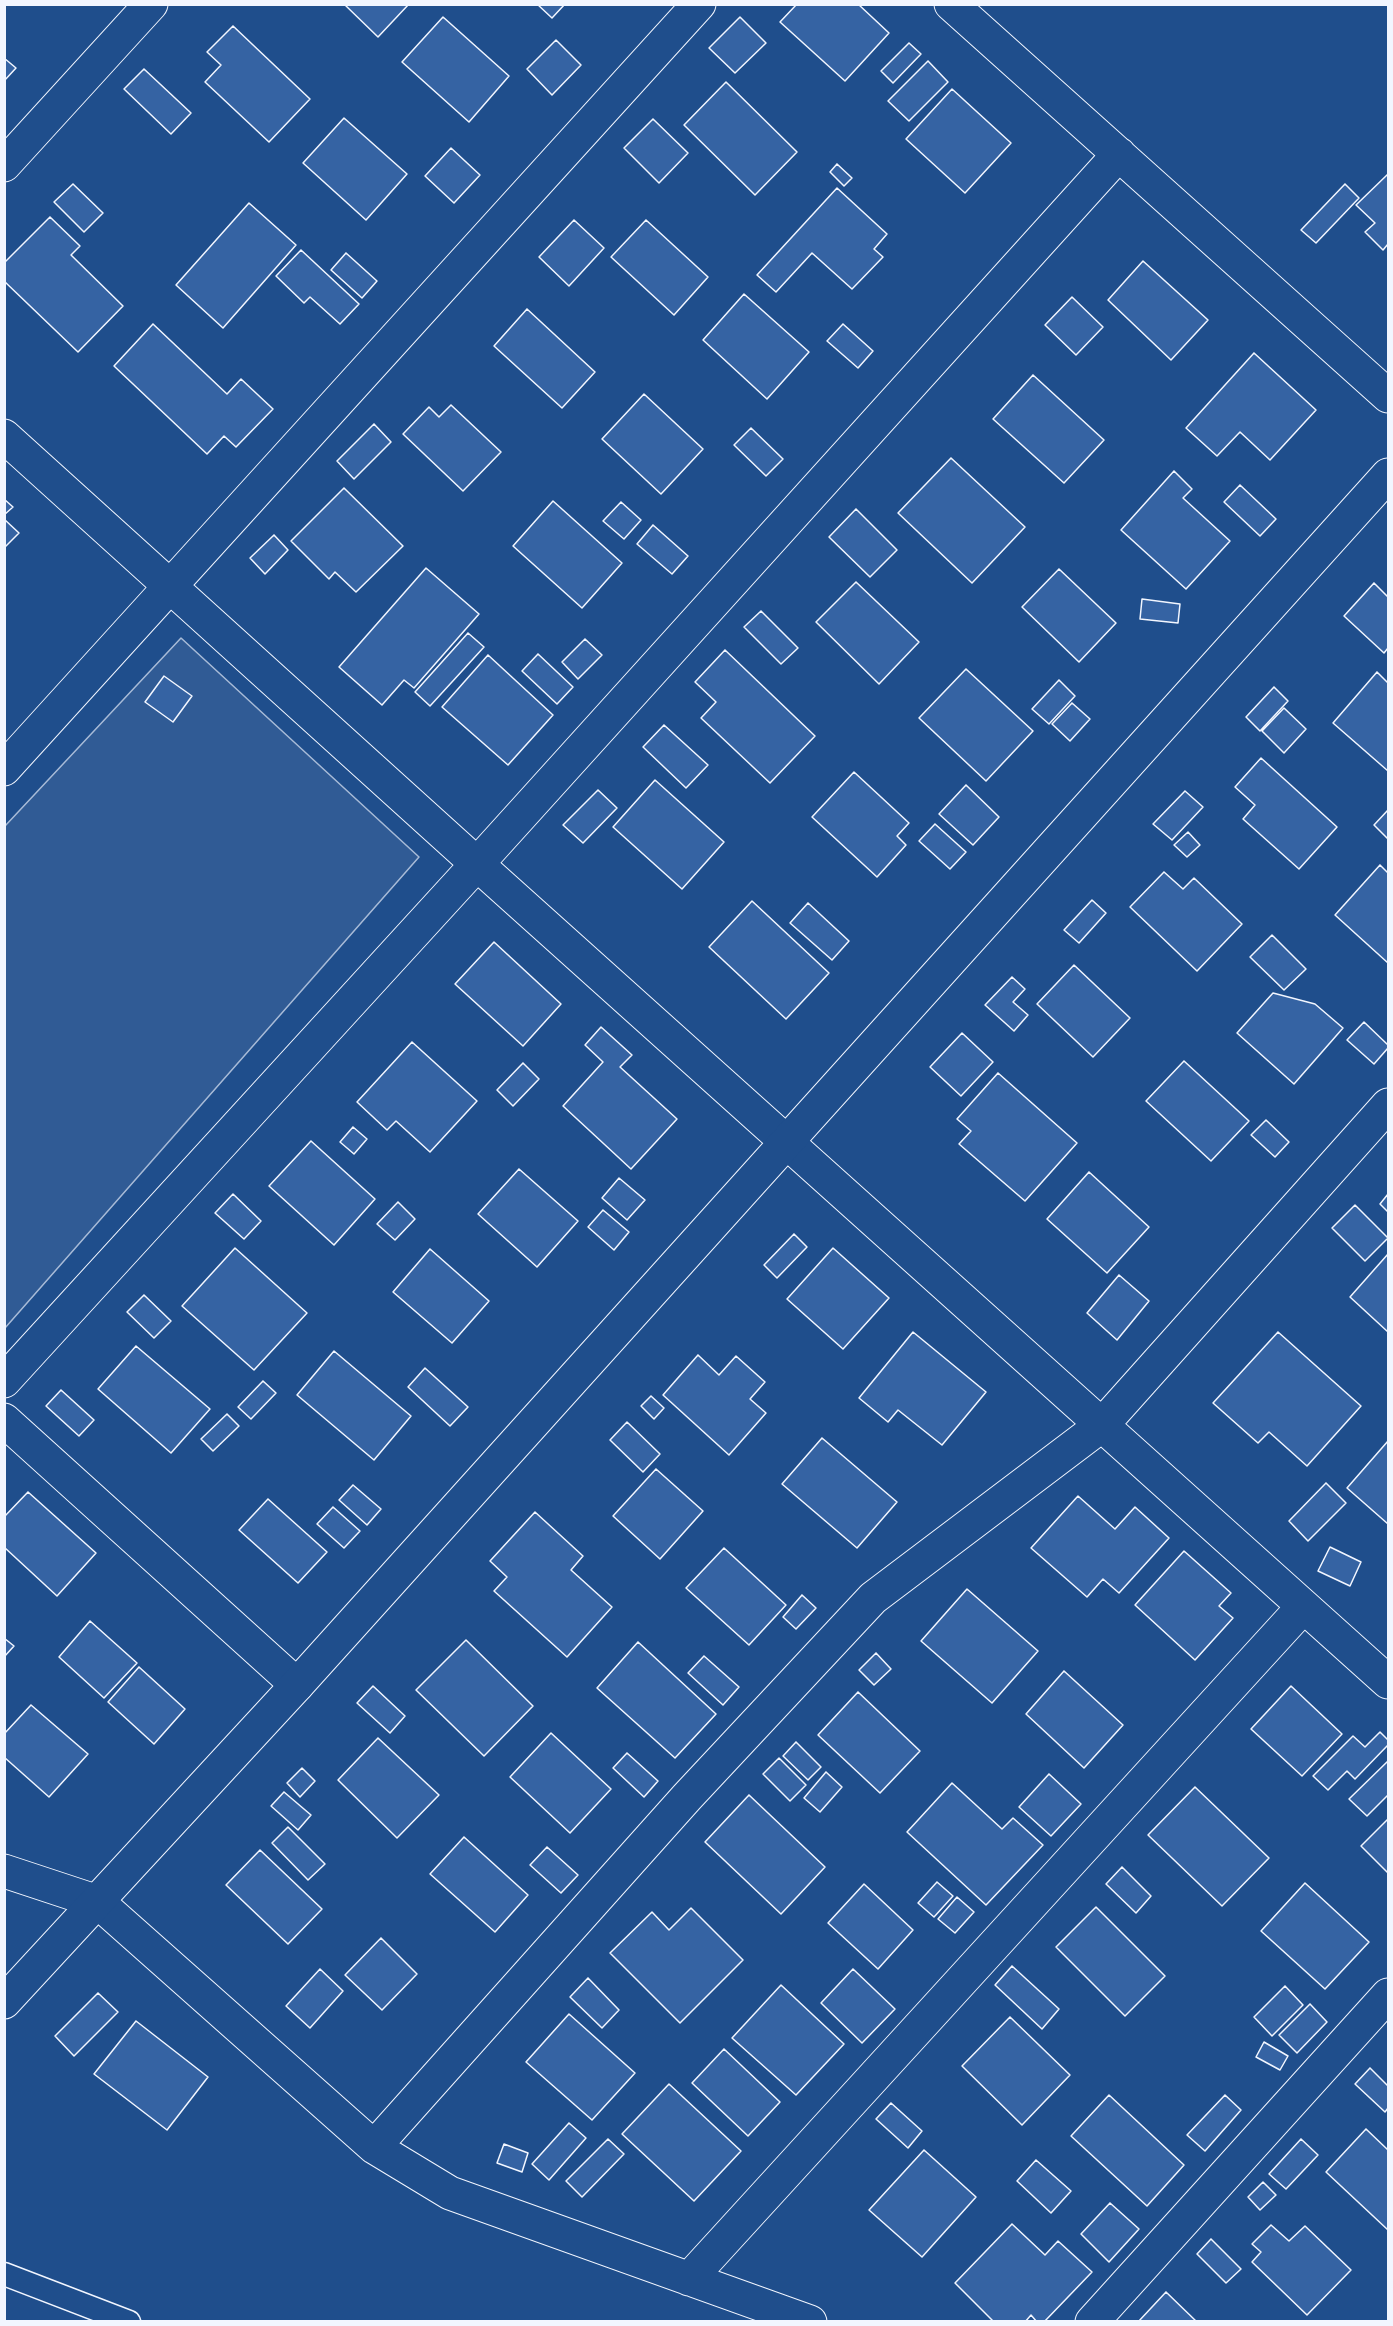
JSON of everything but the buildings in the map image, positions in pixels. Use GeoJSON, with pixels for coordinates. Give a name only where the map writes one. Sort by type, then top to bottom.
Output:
{"type":"FeatureCollection","features":[{"type":"Feature","properties":{"kind":"street"},"geometry":{"type":"LineString","coordinates":[[4,165],[151,4]]}},
{"type":"Feature","properties":{"kind":"street"},"geometry":{"type":"LineString","coordinates":[[4,769],[699,4]]}},
{"type":"Feature","properties":{"kind":"street"},"geometry":{"type":"LineString","coordinates":[[951,4],[1389,396]]}},
{"type":"Feature","properties":{"kind":"street"},"geometry":{"type":"LineString","coordinates":[[4,1381],[477,864],[1119,154]]}},
{"type":"Feature","properties":{"kind":"street"},"geometry":{"type":"LineString","coordinates":[[4,436],[785,1142],[1389,1682]]}},
{"type":"Feature","properties":{"kind":"street"},"geometry":{"type":"LineString","coordinates":[[4,2002],[297,1684],[1389,475]]}},
{"type":"Feature","properties":{"kind":"street"},"geometry":{"type":"LineString","coordinates":[[374,2147],[687,1797],[873,1598],[1102,1425],[1389,1105]]}},
{"type":"Feature","properties":{"kind":"street"},"geometry":{"type":"LineString","coordinates":[[4,1420],[297,1684]]}},
{"type":"Feature","properties":{"kind":"street"},"geometry":{"type":"LineString","coordinates":[[689,2279],[1303,1607]]}},
{"type":"Feature","properties":{"kind":"street"},"geometry":{"type":"LineString","coordinates":[[4,1871],[98,1902],[374,2147],[450,2193],[810,2322]]}},
{"type":"Feature","properties":{"kind":"street"},"geometry":{"type":"LineString","coordinates":[[1092,2322],[1389,1995]]}},
{"type":"Feature","properties":{"kind":"lane"},"geometry":{"type":"LineString","coordinates":[[4,2274],[129,2322]]}},
{"type":"Feature","properties":{"kind":"shaded area"},"geometry":{"type":"Polygon","coordinates":[[[181,638],[419,857],[5,1328],[5,826],[181,638]]]}}]}
